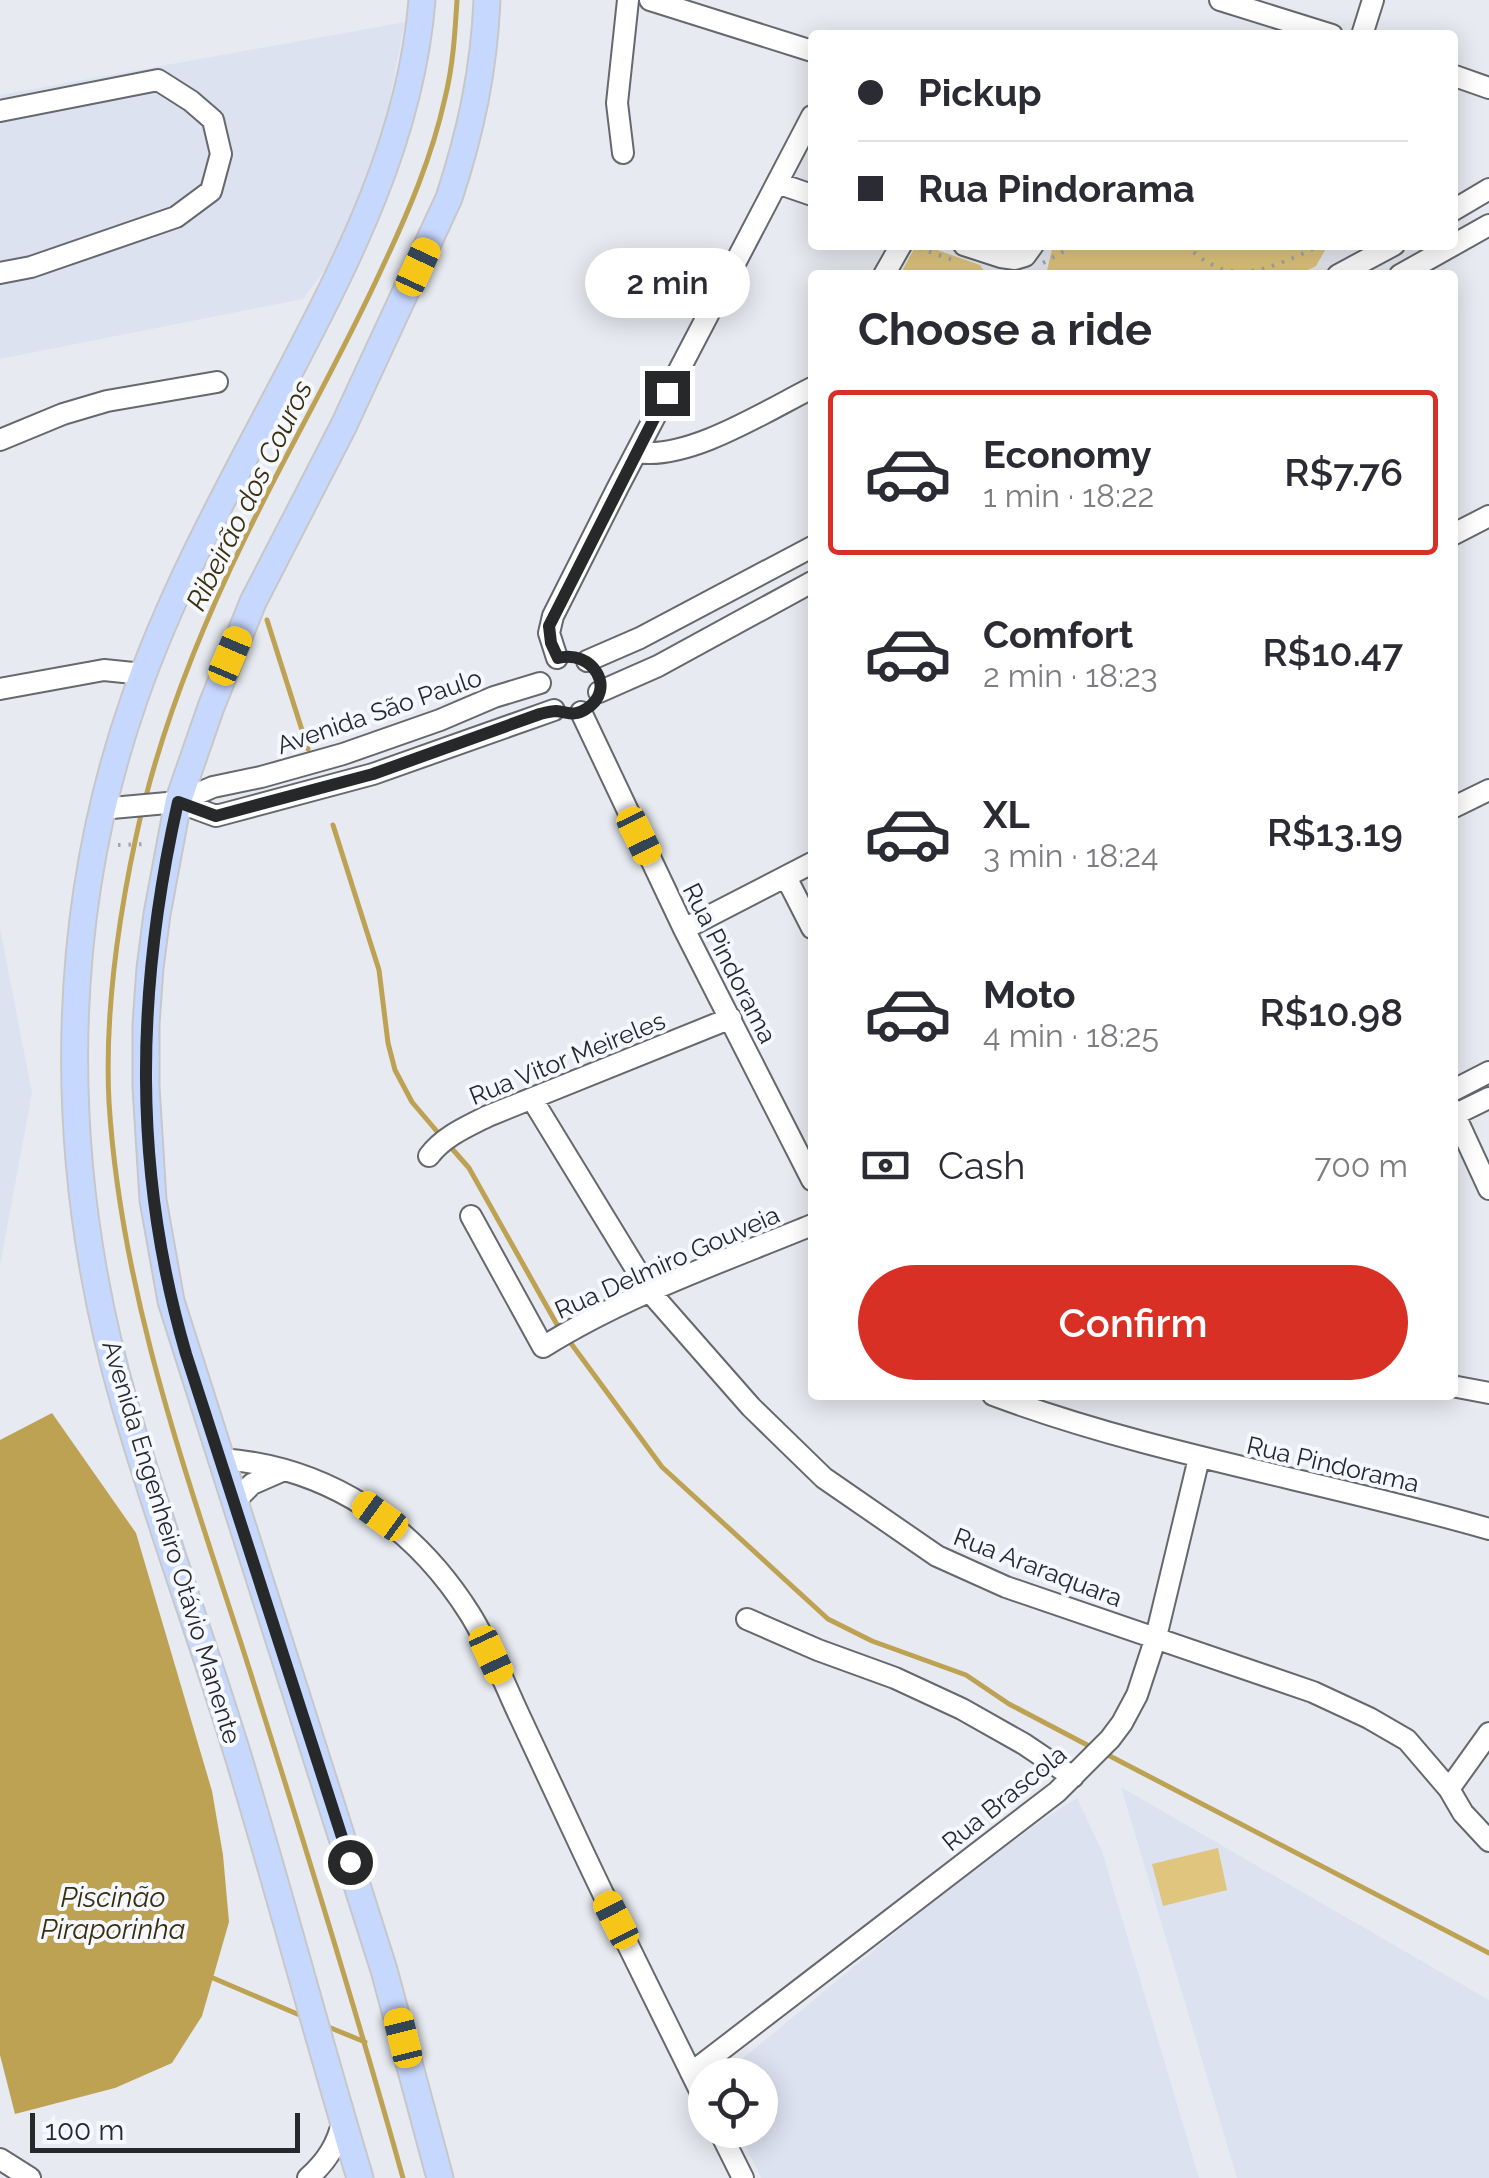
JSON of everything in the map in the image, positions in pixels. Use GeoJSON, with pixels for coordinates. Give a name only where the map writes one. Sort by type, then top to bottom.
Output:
{"type":"FeatureCollection","features":[{"type":"Feature","properties":{"kind":"main road","name":"Avenida Engenheiro Otávio Manente"},"geometry":{"type":"LineString","coordinates":[[360,2178],[239,1758],[126,1406],[105,1324],[87,1236],[76,1131],[76,984],[84,898],[101,809],[143,674],[194,559],[332,292],[370,208],[407,96],[422,0]]}},
{"type":"Feature","properties":{"kind":"main road"},"geometry":{"type":"LineString","coordinates":[[440,2178],[384,1970],[171,1300],[153,1200],[146,1087],[150,968],[171,803],[254,602],[343,427],[449,198],[479,90],[488,0]]}},
{"type":"Feature","properties":{"kind":"street"},"geometry":{"type":"LineString","coordinates":[[624,153],[617,102],[628,0]]}},
{"type":"Feature","properties":{"kind":"street"},"geometry":{"type":"LineString","coordinates":[[650,0],[808,49]]}},
{"type":"Feature","properties":{"kind":"street"},"geometry":{"type":"LineString","coordinates":[[1220,0],[1316,30]]}},
{"type":"Feature","properties":{"kind":"street"},"geometry":{"type":"LineString","coordinates":[[1364,30],[1373,0]]}},
{"type":"Feature","properties":{"kind":"street"},"geometry":{"type":"LineString","coordinates":[[1458,77],[1488,85]]}},
{"type":"Feature","properties":{"kind":"street"},"geometry":{"type":"LineString","coordinates":[[0,111],[158,80],[212,120],[221,154],[211,191],[176,217],[31,267],[0,273]]}},
{"type":"Feature","properties":{"kind":"street"},"geometry":{"type":"LineString","coordinates":[[558,658],[549,626],[808,124]]}},
{"type":"Feature","properties":{"kind":"street"},"geometry":{"type":"LineString","coordinates":[[777,183],[808,194]]}},
{"type":"Feature","properties":{"kind":"street"},"geometry":{"type":"LineString","coordinates":[[1458,207],[1489,189]]}},
{"type":"Feature","properties":{"kind":"street"},"geometry":{"type":"LineString","coordinates":[[1458,242],[1489,225]]}},
{"type":"Feature","properties":{"kind":"street"},"geometry":{"type":"LineString","coordinates":[[979,250],[1021,267]]}},
{"type":"Feature","properties":{"kind":"street"},"geometry":{"type":"LineString","coordinates":[[1343,265],[1381,250]]}},
{"type":"Feature","properties":{"kind":"street"},"geometry":{"type":"LineString","coordinates":[[1409,270],[1444,250]]}},
{"type":"Feature","properties":{"kind":"street"},"geometry":{"type":"LineString","coordinates":[[0,440],[62,414],[107,401],[217,382]]}},
{"type":"Feature","properties":{"kind":"street"},"geometry":{"type":"LineString","coordinates":[[637,452],[661,454],[688,448],[808,390]]}},
{"type":"Feature","properties":{"kind":"street"},"geometry":{"type":"LineString","coordinates":[[1458,532],[1489,516]]}},
{"type":"Feature","properties":{"kind":"street"},"geometry":{"type":"LineString","coordinates":[[587,661],[640,638],[808,550]]}},
{"type":"Feature","properties":{"kind":"street"},"geometry":{"type":"LineString","coordinates":[[599,692],[658,666],[808,584]]}},
{"type":"Feature","properties":{"kind":"street"},"geometry":{"type":"LineString","coordinates":[[568,656],[587,661],[599,678],[599,692],[593,704],[568,715],[554,710],[541,693],[542,672],[558,658],[568,656]]}},
{"type":"Feature","properties":{"kind":"street"},"geometry":{"type":"LineString","coordinates":[[0,689],[104,670],[143,674]]}},
{"type":"Feature","properties":{"kind":"street","name":"Avenida São Paulo"},"geometry":{"type":"LineString","coordinates":[[101,809],[171,803],[214,787],[343,754],[540,682]]}},
{"type":"Feature","properties":{"kind":"street","name":"Avenida São Paulo"},"geometry":{"type":"LineString","coordinates":[[171,803],[216,816],[373,774],[554,710]]}},
{"type":"Feature","properties":{"kind":"street","name":"Rua Pindorama"},"geometry":{"type":"LineString","coordinates":[[582,712],[684,930],[806,1152]]}},
{"type":"Feature","properties":{"kind":"street"},"geometry":{"type":"LineString","coordinates":[[1458,805],[1489,790]]}},
{"type":"Feature","properties":{"kind":"street"},"geometry":{"type":"LineString","coordinates":[[684,930],[808,865]]}},
{"type":"Feature","properties":{"kind":"street"},"geometry":{"type":"LineString","coordinates":[[786,877],[808,920]]}},
{"type":"Feature","properties":{"kind":"street","name":"Rua Vitor Meireles"},"geometry":{"type":"LineString","coordinates":[[432,1152],[456,1133],[488,1116],[731,1018]]}},
{"type":"Feature","properties":{"kind":"street"},"geometry":{"type":"LineString","coordinates":[[1458,1088],[1489,1072]]}},
{"type":"Feature","properties":{"kind":"street"},"geometry":{"type":"LineString","coordinates":[[1458,1111],[1489,1098]]}},
{"type":"Feature","properties":{"kind":"street","name":"Rua Araraquara"},"geometry":{"type":"LineString","coordinates":[[532,1099],[650,1292],[752,1408],[824,1478],[937,1556],[1006,1587],[1313,1692],[1370,1718],[1407,1740],[1489,1841]]}},
{"type":"Feature","properties":{"kind":"street"},"geometry":{"type":"LineString","coordinates":[[1458,1124],[1489,1189]]}},
{"type":"Feature","properties":{"kind":"street","name":"Rua Delmiro Gouveia"},"geometry":{"type":"LineString","coordinates":[[472,1216],[547,1345],[650,1292],[808,1227]]}},
{"type":"Feature","properties":{"kind":"street"},"geometry":{"type":"LineString","coordinates":[[1458,1387],[1489,1393]]}},
{"type":"Feature","properties":{"kind":"street","name":"Rua Pindorama"},"geometry":{"type":"LineString","coordinates":[[1007,1400],[1199,1458],[1489,1529]]}},
{"type":"Feature","properties":{"kind":"street","name":"Rua Brascola"},"geometry":{"type":"LineString","coordinates":[[711,2058],[1058,1792],[1110,1738],[1137,1695],[1156,1637],[1199,1458]]}},
{"type":"Feature","properties":{"kind":"street"},"geometry":{"type":"LineString","coordinates":[[222,1459],[286,1470],[349,1494],[380,1516],[446,1580],[472,1616],[688,2067]]}},
{"type":"Feature","properties":{"kind":"street"},"geometry":{"type":"LineString","coordinates":[[235,1501],[252,1484],[286,1470]]}},
{"type":"Feature","properties":{"kind":"street"},"geometry":{"type":"LineString","coordinates":[[747,1619],[895,1678],[1081,1769]]}},
{"type":"Feature","properties":{"kind":"street"},"geometry":{"type":"LineString","coordinates":[[1449,1789],[1489,1732]]}},
{"type":"Feature","properties":{"kind":"street"},"geometry":{"type":"LineString","coordinates":[[308,2178],[330,2155],[342,2120]]}},
{"type":"Feature","properties":{"kind":"street"},"geometry":{"type":"LineString","coordinates":[[728,2148],[742,2178]]}},
{"type":"Feature","properties":{"kind":"street"},"geometry":{"type":"LineString","coordinates":[[0,2159],[30,2178]]}},
{"type":"Feature","properties":{"kind":"path"},"geometry":{"type":"LineString","coordinates":[[1021,267],[1062,250]]}},
{"type":"Feature","properties":{"kind":"path"},"geometry":{"type":"LineString","coordinates":[[1191,250],[1219,270]]}},
{"type":"Feature","properties":{"kind":"path"},"geometry":{"type":"LineString","coordinates":[[1245,270],[1272,266],[1310,250]]}},
{"type":"Feature","properties":{"kind":"path"},"geometry":{"type":"LineString","coordinates":[[122,844],[147,844]]}},
{"type":"Feature","properties":{"kind":"shaded area"},"geometry":{"type":"Polygon","coordinates":[[[405,22],[382,138],[333,259],[303,299],[0,359],[0,95],[405,22]]]}},
{"type":"Feature","properties":{"kind":"shaded area"},"geometry":{"type":"Polygon","coordinates":[[[913,250],[937,250],[980,265],[984,270],[903,270],[913,250]]]}},
{"type":"Feature","properties":{"kind":"shaded area"},"geometry":{"type":"Polygon","coordinates":[[[1052,250],[1325,250],[1316,266],[1308,270],[1047,270],[1052,250]]]}},
{"type":"Feature","properties":{"kind":"shaded area"},"geometry":{"type":"Polygon","coordinates":[[[0,928],[32,1093],[0,1266],[0,928]]]}},
{"type":"Feature","properties":{"kind":"shaded area"},"geometry":{"type":"Polygon","coordinates":[[[1121,1787],[1489,2000],[1489,2178],[1237,2178],[1121,1787]]]}},
{"type":"Feature","properties":{"kind":"shaded area"},"geometry":{"type":"Polygon","coordinates":[[[1077,1798],[1102,1851],[1199,2178],[761,2178],[747,2148],[778,2148],[778,2058],[743,2058],[936,1899],[1077,1798]]]}},
{"type":"Feature","properties":{"kind":"shaded area"},"geometry":{"type":"Polygon","coordinates":[[[1218,1848],[1227,1890],[1163,1906],[1152,1864],[1218,1848]]]}},
{"type":"Feature","properties":{"kind":"water","name":"Piscinão Piraporinha"},"geometry":{"type":"Polygon","coordinates":[[[52,1413],[136,1533],[212,1791],[229,1922],[202,2016],[172,2063],[115,2088],[15,2114],[0,2055],[0,1440],[52,1413]]]}},
{"type":"Feature","properties":{"kind":"waterway","name":"Ribeirão dos Couros"},"geometry":{"type":"LineString","coordinates":[[145,800],[176,700],[215,602],[366,302],[418,185],[448,86],[457,0]]}},
{"type":"Feature","properties":{"kind":"waterway"},"geometry":{"type":"LineString","coordinates":[[267,620],[308,749]]}},
{"type":"Feature","properties":{"kind":"waterway","name":"Ribeirão dos Couros"},"geometry":{"type":"LineString","coordinates":[[142,810],[121,919],[109,1029],[109,1102],[127,1246],[181,1457],[308,1857],[403,2178]]}},
{"type":"Feature","properties":{"kind":"waterway"},"geometry":{"type":"LineString","coordinates":[[333,825],[379,970],[395,1070],[412,1102],[440,1135]]}},
{"type":"Feature","properties":{"kind":"waterway"},"geometry":{"type":"LineString","coordinates":[[447,1143],[469,1168],[560,1330]]}},
{"type":"Feature","properties":{"kind":"waterway"},"geometry":{"type":"LineString","coordinates":[[567,1338],[662,1467],[828,1619],[872,1641],[966,1675],[1009,1704],[1091,1747]]}},
{"type":"Feature","properties":{"kind":"waterway"},"geometry":{"type":"LineString","coordinates":[[1106,1754],[1489,1953]]}},
{"type":"Feature","properties":{"kind":"waterway"},"geometry":{"type":"LineString","coordinates":[[213,1978],[302,2016]]}},
{"type":"Feature","properties":{"kind":"waterway"},"geometry":{"type":"LineString","coordinates":[[326,2026],[365,2042]]}},
{"type":"Feature","properties":{"kind":"route"},"geometry":{"type":"LineString","coordinates":[[350,1862],[186,1354],[160,1243],[149,1157],[146,1024],[150,968],[169,842],[178,802],[216,816],[373,774],[540,714],[554,710],[568,715],[593,704],[599,692],[596,671],[578,656],[558,658],[549,626],[667,393]]}}]}
